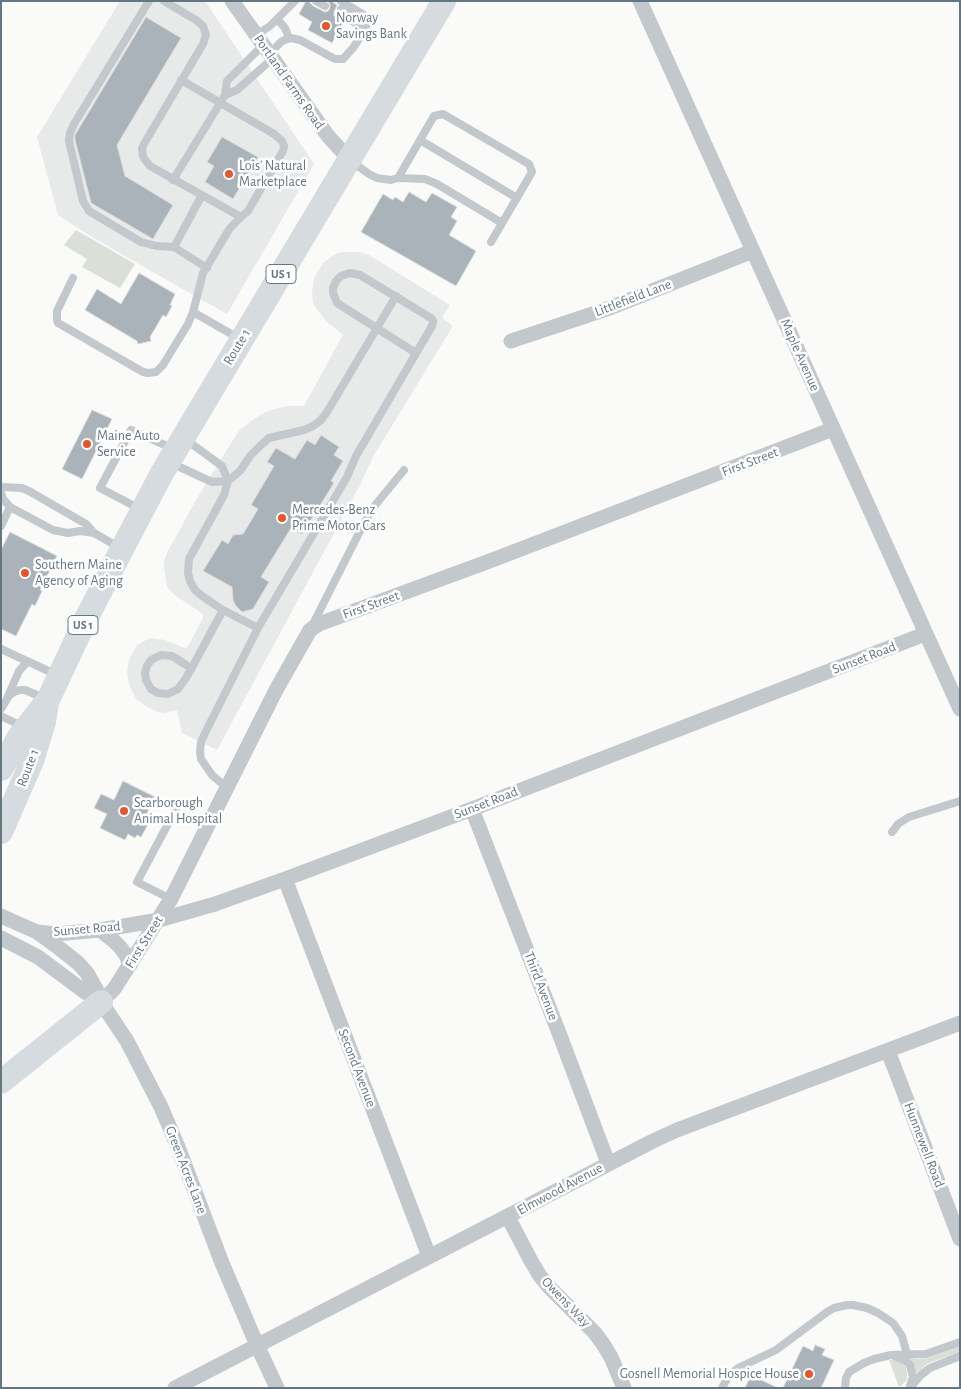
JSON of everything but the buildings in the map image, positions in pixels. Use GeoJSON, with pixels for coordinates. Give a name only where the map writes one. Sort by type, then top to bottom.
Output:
{"type":"FeatureCollection","features":[{"type":"Feature","properties":{"kind":"main road","name":"Route 1"},"geometry":{"type":"LineString","coordinates":[[2,767],[26,728],[47,701],[86,619],[142,510],[176,450],[444,1]]}},
{"type":"Feature","properties":{"kind":"main road","name":"Route 1"},"geometry":{"type":"LineString","coordinates":[[1,832],[32,761],[44,722],[47,701]]}},
{"type":"Feature","properties":{"kind":"main road"},"geometry":{"type":"LineString","coordinates":[[1,1082],[101,1002]]}},
{"type":"Feature","properties":{"kind":"street","name":"Portland Farms Road"},"geometry":{"type":"LineString","coordinates":[[232,1],[328,136],[350,160]]}},
{"type":"Feature","properties":{"kind":"street","name":"Maple Avenue"},"geometry":{"type":"LineString","coordinates":[[640,1],[960,709]]}},
{"type":"Feature","properties":{"kind":"street","name":"Littlefield Lane"},"geometry":{"type":"LineString","coordinates":[[511,341],[607,309],[753,251]]}},
{"type":"Feature","properties":{"kind":"street","name":"First Street"},"geometry":{"type":"LineString","coordinates":[[101,1002],[114,988],[130,965],[171,899],[276,690],[310,630],[319,624],[495,559],[833,429]]}},
{"type":"Feature","properties":{"kind":"street","name":"Sunset Road"},"geometry":{"type":"LineString","coordinates":[[37,932],[56,934],[100,930],[159,920],[203,908],[472,809],[925,634]]}},
{"type":"Feature","properties":{"kind":"street","name":"Third Avenue"},"geometry":{"type":"LineString","coordinates":[[472,809],[608,1163]]}},
{"type":"Feature","properties":{"kind":"street","name":"Second Avenue"},"geometry":{"type":"LineString","coordinates":[[285,879],[429,1256]]}},
{"type":"Feature","properties":{"kind":"street","name":"Green Acres Lane"},"geometry":{"type":"LineString","coordinates":[[1,916],[37,932],[78,963],[87,973],[101,1002],[127,1041],[162,1107],[222,1263],[277,1388]]}},
{"type":"Feature","properties":{"kind":"street"},"geometry":{"type":"LineString","coordinates":[[100,930],[126,954],[130,965]]}},
{"type":"Feature","properties":{"kind":"street","name":"Green Acres Lane"},"geometry":{"type":"LineString","coordinates":[[1,938],[38,957],[101,1002]]}},
{"type":"Feature","properties":{"kind":"street","name":"Elmwood Avenue"},"geometry":{"type":"LineString","coordinates":[[175,1388],[257,1344],[508,1217],[608,1163],[677,1130],[960,1023]]}},
{"type":"Feature","properties":{"kind":"street","name":"Hunnewell Road"},"geometry":{"type":"LineString","coordinates":[[888,1051],[960,1239]]}},
{"type":"Feature","properties":{"kind":"street","name":"Owens Way"},"geometry":{"type":"LineString","coordinates":[[508,1217],[531,1261],[544,1281],[603,1344],[611,1357],[624,1388]]}},
{"type":"Feature","properties":{"kind":"lane"},"geometry":{"type":"LineString","coordinates":[[149,1],[74,124],[69,141],[84,205],[89,211],[141,242],[156,246],[174,247],[207,268]]}},
{"type":"Feature","properties":{"kind":"lane"},"geometry":{"type":"LineString","coordinates":[[164,1],[196,20],[205,29],[206,35],[203,44],[146,140],[142,148],[143,156],[150,166],[241,217]]}},
{"type":"Feature","properties":{"kind":"lane"},"geometry":{"type":"LineString","coordinates":[[225,95],[237,90],[265,48],[270,26],[295,1]]}},
{"type":"Feature","properties":{"kind":"lane"},"geometry":{"type":"LineString","coordinates":[[316,1],[326,3]]}},
{"type":"Feature","properties":{"kind":"lane"},"geometry":{"type":"LineString","coordinates":[[173,180],[225,95],[227,81],[265,48],[289,38],[300,40],[335,59],[340,60],[349,54],[360,38],[362,23],[340,8]]}},
{"type":"Feature","properties":{"kind":"lane"},"geometry":{"type":"LineString","coordinates":[[277,18],[285,28],[289,38]]}},
{"type":"Feature","properties":{"kind":"lane"},"geometry":{"type":"LineString","coordinates":[[73,278],[57,311],[58,322],[143,372],[156,372],[164,365],[188,324],[204,273],[230,228],[248,211],[283,151],[284,146],[282,141],[274,134],[181,80]]}},
{"type":"Feature","properties":{"kind":"lane"},"geometry":{"type":"LineString","coordinates":[[398,178],[434,116],[443,114],[529,164],[532,172],[491,242]]}},
{"type":"Feature","properties":{"kind":"lane"},"geometry":{"type":"LineString","coordinates":[[420,140],[517,198]]}},
{"type":"Feature","properties":{"kind":"lane"},"geometry":{"type":"LineString","coordinates":[[350,160],[377,178],[391,180],[398,178],[425,179],[437,184],[502,223]]}},
{"type":"Feature","properties":{"kind":"lane"},"geometry":{"type":"LineString","coordinates":[[174,247],[202,196]]}},
{"type":"Feature","properties":{"kind":"lane"},"geometry":{"type":"LineString","coordinates":[[227,788],[218,782],[201,759],[202,742],[258,628],[347,477],[356,456],[432,326],[433,321],[431,318],[360,275],[354,273],[345,274],[336,282],[333,293],[337,303],[416,353]]}},
{"type":"Feature","properties":{"kind":"lane"},"geometry":{"type":"LineString","coordinates":[[176,450],[212,482],[228,480],[240,471],[250,456],[269,438],[304,430],[321,420],[396,296]]}},
{"type":"Feature","properties":{"kind":"lane"},"geometry":{"type":"LineString","coordinates":[[193,312],[242,340]]}},
{"type":"Feature","properties":{"kind":"lane"},"geometry":{"type":"LineString","coordinates":[[142,510],[100,488],[131,430],[176,450],[222,466],[228,480],[224,495],[189,559],[187,566],[190,581],[195,590],[210,602],[258,628]]}},
{"type":"Feature","properties":{"kind":"lane"},"geometry":{"type":"LineString","coordinates":[[310,630],[372,509],[404,470]]}},
{"type":"Feature","properties":{"kind":"lane"},"geometry":{"type":"LineString","coordinates":[[1,487],[22,488],[29,491],[86,524],[94,533],[122,549]]}},
{"type":"Feature","properties":{"kind":"lane"},"geometry":{"type":"LineString","coordinates":[[1,494],[10,507],[53,530],[68,534],[80,531],[94,533]]}},
{"type":"Feature","properties":{"kind":"lane"},"geometry":{"type":"LineString","coordinates":[[1,526],[10,507]]}},
{"type":"Feature","properties":{"kind":"lane"},"geometry":{"type":"LineString","coordinates":[[191,668],[172,656],[161,655],[154,658],[147,666],[146,680],[149,686],[158,693],[172,693],[181,686],[191,668],[223,610]]}},
{"type":"Feature","properties":{"kind":"lane"},"geometry":{"type":"LineString","coordinates":[[1,649],[59,676]]}},
{"type":"Feature","properties":{"kind":"lane"},"geometry":{"type":"LineString","coordinates":[[3,706],[19,671],[27,662]]}},
{"type":"Feature","properties":{"kind":"lane"},"geometry":{"type":"LineString","coordinates":[[3,706],[14,692],[20,690],[25,690],[47,701]]}},
{"type":"Feature","properties":{"kind":"lane"},"geometry":{"type":"LineString","coordinates":[[1,716],[26,728]]}},
{"type":"Feature","properties":{"kind":"lane"},"geometry":{"type":"LineString","coordinates":[[892,832],[898,824],[909,817],[960,801]]}},
{"type":"Feature","properties":{"kind":"lane"},"geometry":{"type":"LineString","coordinates":[[171,899],[137,882],[177,807]]}},
{"type":"Feature","properties":{"kind":"lane"},"geometry":{"type":"LineString","coordinates":[[722,1388],[728,1377],[738,1368],[776,1350],[834,1308],[853,1305],[868,1308],[878,1313],[892,1323],[902,1336],[907,1354]]}},
{"type":"Feature","properties":{"kind":"lane"},"geometry":{"type":"LineString","coordinates":[[845,1388],[848,1375],[856,1367],[874,1359],[891,1355],[926,1354],[960,1342]]}},
{"type":"Feature","properties":{"kind":"lane"},"geometry":{"type":"LineString","coordinates":[[891,1355],[910,1365],[913,1377],[910,1388]]}},
{"type":"Feature","properties":{"kind":"lane"},"geometry":{"type":"LineString","coordinates":[[910,1388],[930,1368],[960,1356]]}},
{"type":"Feature","properties":{"kind":"shaded area"},"geometry":{"type":"Polygon","coordinates":[[[120,1],[205,1],[314,164],[227,314],[121,254],[58,215],[37,137],[120,1]]]}},
{"type":"Feature","properties":{"kind":"shaded area"},"geometry":{"type":"Polygon","coordinates":[[[76,230],[135,264],[120,288],[82,267],[87,259],[64,245],[76,230]]]}},
{"type":"Feature","properties":{"kind":"shaded area"},"geometry":{"type":"Polygon","coordinates":[[[359,252],[369,255],[450,305],[442,318],[453,326],[374,455],[360,485],[217,750],[182,733],[177,710],[164,713],[158,712],[136,699],[130,687],[127,673],[129,660],[137,645],[150,638],[165,640],[185,648],[190,643],[203,618],[203,614],[171,592],[167,586],[164,561],[196,500],[239,431],[255,418],[268,411],[286,406],[304,406],[343,335],[326,321],[313,303],[314,278],[323,263],[337,253],[359,252]]]}},
{"type":"Feature","properties":{"kind":"shaded area"},"geometry":{"type":"Polygon","coordinates":[[[960,1346],[960,1352],[928,1363],[917,1373],[909,1358],[928,1358],[960,1346]]]}},
{"type":"Feature","properties":{"kind":"shaded area"},"geometry":{"type":"Polygon","coordinates":[[[889,1360],[894,1360],[906,1367],[907,1380],[899,1387],[889,1360]]]}},
{"type":"Feature","properties":{"kind":"place","name":"Norway Savings Bank"},"geometry":{"type":"Point","coordinates":[326,26]}},
{"type":"Feature","properties":{"kind":"place","name":"Lois' Natural Marketplace"},"geometry":{"type":"Point","coordinates":[229,174]}},
{"type":"Feature","properties":{"kind":"place","name":"Maine Auto Service"},"geometry":{"type":"Point","coordinates":[87,444]}},
{"type":"Feature","properties":{"kind":"place","name":"Mercedes-Benz Prime Motor Cars"},"geometry":{"type":"Point","coordinates":[282,518]}},
{"type":"Feature","properties":{"kind":"place","name":"Southern Maine Agency of Aging"},"geometry":{"type":"Point","coordinates":[25,573]}},
{"type":"Feature","properties":{"kind":"place","name":"Scarborough Animal Hospital"},"geometry":{"type":"Point","coordinates":[124,811]}},
{"type":"Feature","properties":{"kind":"place","name":"Gosnell Memorial Hospice House"},"geometry":{"type":"Point","coordinates":[809,1374]}}]}
